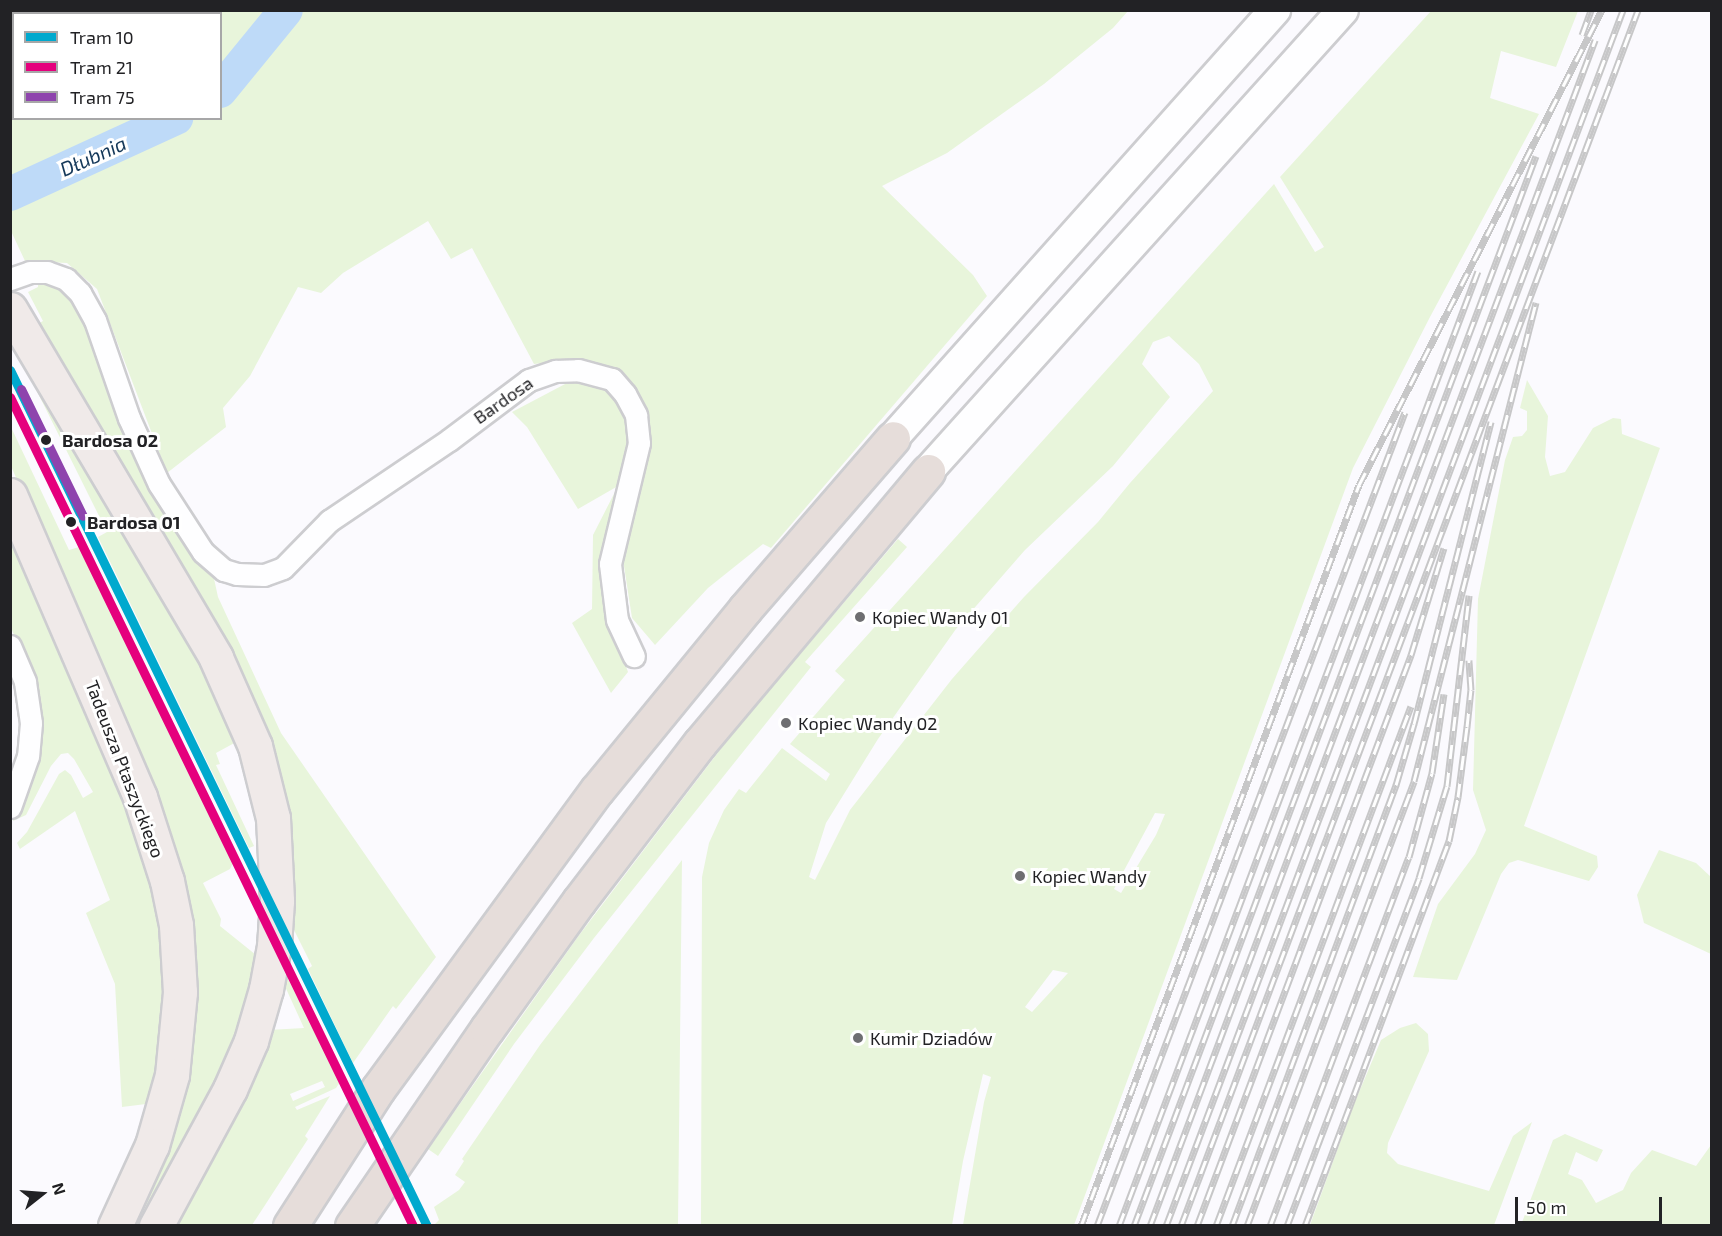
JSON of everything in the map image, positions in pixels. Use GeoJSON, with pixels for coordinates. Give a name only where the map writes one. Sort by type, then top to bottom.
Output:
{"type":"FeatureCollection","features":[{"type":"Feature","properties":{"kind":"highway"},"geometry":{"type":"LineString","coordinates":[[290,1226],[378,1089],[597,790],[745,609],[893,438]]}},
{"type":"Feature","properties":{"kind":"highway"},"geometry":{"type":"LineString","coordinates":[[352,1226],[405,1146],[579,902],[700,743],[928,471]]}},
{"type":"Feature","properties":{"kind":"main road"},"geometry":{"type":"LineString","coordinates":[[893,438],[1275,10]]}},
{"type":"Feature","properties":{"kind":"main road"},"geometry":{"type":"LineString","coordinates":[[928,471],[1343,10]]}},
{"type":"Feature","properties":{"kind":"main road"},"geometry":{"type":"LineString","coordinates":[[10,309],[181,597],[230,686],[255,746],[268,793],[278,881],[271,966],[259,1016],[242,1064],[218,1115],[156,1226]]}},
{"type":"Feature","properties":{"kind":"main road","name":"Tadeusza Ptaszyckiego"},"geometry":{"type":"LineString","coordinates":[[10,495],[140,797],[167,881],[176,925],[180,992],[172,1075],[152,1145],[115,1226]]}},
{"type":"Feature","properties":{"kind":"street","name":"Bardosa"},"geometry":{"type":"LineString","coordinates":[[10,279],[30,272],[56,275],[72,285],[88,303],[136,434],[159,484],[202,552],[224,570],[257,576],[283,568],[329,521],[448,440],[529,380],[555,371],[591,372],[612,379],[625,394],[636,415],[639,443],[610,564],[617,620],[633,656]]}},
{"type":"Feature","properties":{"kind":"street"},"geometry":{"type":"LineString","coordinates":[[10,646],[25,681],[31,723],[28,756],[10,807]]}},
{"type":"Feature","properties":{"kind":"green space"},"geometry":{"type":"Polygon","coordinates":[[[1128,11],[1113,28],[1044,84],[947,153],[882,186],[973,275],[987,296],[771,548],[763,544],[708,588],[655,645],[632,618],[620,540],[647,428],[610,368],[579,359],[534,364],[472,248],[451,259],[428,221],[343,273],[321,293],[298,287],[250,376],[223,408],[226,427],[167,473],[97,289],[67,263],[25,261],[11,231],[10,69],[12,70],[12,120],[222,120],[222,12],[202,12],[1128,11]]]}},
{"type":"Feature","properties":{"kind":"green space"},"geometry":{"type":"Polygon","coordinates":[[[1431,11],[1578,11],[1556,67],[1501,51],[1490,98],[1539,114],[1430,317],[1353,468],[1074,1225],[963,1225],[984,1102],[991,1077],[983,1074],[963,1161],[952,1225],[701,1225],[702,877],[709,843],[724,810],[739,789],[746,793],[782,748],[826,781],[830,774],[790,744],[845,680],[835,671],[1274,184],[1315,252],[1324,247],[1280,177],[1431,11]],[[1169,336],[1153,342],[1142,364],[1170,397],[1113,466],[1025,550],[956,629],[878,739],[826,823],[809,877],[815,880],[850,810],[952,679],[1024,597],[1098,522],[1213,391],[1199,364],[1169,336]],[[1155,813],[1114,889],[1121,893],[1156,835],[1165,814],[1155,813]],[[1053,970],[1025,1007],[1032,1012],[1068,973],[1053,970]]]}},
{"type":"Feature","properties":{"kind":"green space"},"geometry":{"type":"Polygon","coordinates":[[[38,281],[61,287],[82,311],[194,554],[213,574],[218,597],[281,733],[436,957],[396,1009],[393,1006],[353,1063],[308,969],[312,966],[292,926],[288,836],[34,326],[43,321],[28,292],[38,287],[38,281]]]}},
{"type":"Feature","properties":{"kind":"green space"},"geometry":{"type":"Polygon","coordinates":[[[11,339],[219,687],[259,800],[258,830],[238,741],[216,753],[220,764],[216,765],[254,846],[249,848],[98,537],[107,532],[11,339]]]}},
{"type":"Feature","properties":{"kind":"green space"},"geometry":{"type":"Polygon","coordinates":[[[586,377],[605,385],[628,416],[633,446],[618,486],[578,509],[527,427],[512,412],[567,383],[586,377]]]}},
{"type":"Feature","properties":{"kind":"green space"},"geometry":{"type":"Polygon","coordinates":[[[1527,380],[1548,416],[1545,457],[1550,476],[1565,472],[1593,428],[1613,418],[1621,419],[1622,434],[1660,448],[1524,826],[1597,856],[1598,867],[1589,881],[1518,860],[1509,863],[1501,874],[1457,980],[1413,977],[1438,904],[1475,854],[1486,830],[1473,790],[1478,599],[1505,460],[1513,437],[1522,436],[1527,430],[1527,411],[1520,408],[1527,380]]]}},
{"type":"Feature","properties":{"kind":"green space"},"geometry":{"type":"Polygon","coordinates":[[[10,425],[69,550],[79,547],[233,863],[230,869],[203,883],[221,919],[220,926],[261,959],[241,1038],[142,1225],[128,1225],[186,1066],[139,762],[11,466],[10,425]]]}},
{"type":"Feature","properties":{"kind":"green space"},"geometry":{"type":"Polygon","coordinates":[[[617,487],[600,556],[609,619],[628,672],[611,693],[572,623],[592,609],[593,535],[617,487]]]}},
{"type":"Feature","properties":{"kind":"green space"},"geometry":{"type":"Polygon","coordinates":[[[10,523],[153,866],[168,960],[154,1106],[146,1104],[122,1107],[115,984],[86,913],[110,900],[75,811],[20,849],[17,843],[27,832],[59,774],[65,770],[71,775],[83,798],[93,792],[74,759],[68,753],[61,754],[51,766],[26,815],[13,821],[32,771],[40,741],[41,720],[39,698],[33,677],[11,628],[10,523]]]}},
{"type":"Feature","properties":{"kind":"green space"},"geometry":{"type":"Polygon","coordinates":[[[898,539],[907,547],[805,662],[811,667],[594,938],[514,1044],[438,1156],[428,1149],[577,938],[732,734],[898,539]]]}},
{"type":"Feature","properties":{"kind":"green space"},"geometry":{"type":"Polygon","coordinates":[[[1659,850],[1696,863],[1711,877],[1711,954],[1644,923],[1637,895],[1659,850]]]}},
{"type":"Feature","properties":{"kind":"green space"},"geometry":{"type":"Polygon","coordinates":[[[682,860],[678,1225],[434,1225],[439,1220],[434,1207],[459,1190],[465,1182],[455,1175],[464,1161],[462,1159],[540,1045],[682,860]]]}},
{"type":"Feature","properties":{"kind":"green space"},"geometry":{"type":"Polygon","coordinates":[[[285,973],[340,1082],[336,1088],[295,1107],[297,1110],[330,1096],[305,1136],[308,1139],[252,1225],[170,1226],[269,1030],[304,1028],[283,982],[285,973]],[[322,1081],[290,1094],[293,1101],[325,1087],[322,1081]]]}},
{"type":"Feature","properties":{"kind":"green space"},"geometry":{"type":"Polygon","coordinates":[[[1416,1023],[1428,1034],[1429,1051],[1388,1143],[1387,1153],[1398,1164],[1489,1191],[1513,1136],[1532,1122],[1494,1225],[1310,1225],[1354,1104],[1381,1040],[1400,1028],[1416,1023]]]}},
{"type":"Feature","properties":{"kind":"green space"},"geometry":{"type":"Polygon","coordinates":[[[1565,1134],[1603,1150],[1597,1162],[1576,1152],[1568,1174],[1582,1180],[1596,1203],[1623,1190],[1631,1173],[1652,1150],[1696,1166],[1711,1145],[1711,1225],[1521,1225],[1553,1140],[1565,1134]]]}},
{"type":"Feature","properties":{"kind":"waterway","name":"Dłubnia"},"geometry":{"type":"LineString","coordinates":[[222,89],[286,10]]}},
{"type":"Feature","properties":{"kind":"waterway","name":"Dłubnia"},"geometry":{"type":"LineString","coordinates":[[10,194],[172,120]]}},
{"type":"Feature","properties":{"kind":"railway"},"geometry":{"type":"LineString","coordinates":[[1582,35],[1591,10]]}},
{"type":"Feature","properties":{"kind":"railway"},"geometry":{"type":"LineString","coordinates":[[1081,1226],[1359,485],[1602,10]]}},
{"type":"Feature","properties":{"kind":"railway"},"geometry":{"type":"LineString","coordinates":[[1166,1226],[1623,10]]}},
{"type":"Feature","properties":{"kind":"railway"},"geometry":{"type":"LineString","coordinates":[[1181,1226],[1638,10]]}},
{"type":"Feature","properties":{"kind":"railway"},"geometry":{"type":"LineString","coordinates":[[1150,1226],[1595,40]]}},
{"type":"Feature","properties":{"kind":"railway"},"geometry":{"type":"LineString","coordinates":[[1134,1226],[1536,156]]}},
{"type":"Feature","properties":{"kind":"railway"},"geometry":{"type":"LineString","coordinates":[[1119,1226],[1478,271]]}},
{"type":"Feature","properties":{"kind":"railway"},"geometry":{"type":"LineString","coordinates":[[1247,1226],[1414,781],[1536,302]]}},
{"type":"Feature","properties":{"kind":"railway"},"geometry":{"type":"LineString","coordinates":[[1097,1226],[1405,412]]}},
{"type":"Feature","properties":{"kind":"railway"},"geometry":{"type":"LineString","coordinates":[[1232,1226],[1396,785],[1414,724],[1491,422]]}},
{"type":"Feature","properties":{"kind":"railway"},"geometry":{"type":"LineString","coordinates":[[1197,1226],[1411,655],[1444,548]]}},
{"type":"Feature","properties":{"kind":"railway"},"geometry":{"type":"LineString","coordinates":[[1287,1226],[1419,878],[1447,786],[1469,595]]}},
{"type":"Feature","properties":{"kind":"railway"},"geometry":{"type":"LineString","coordinates":[[1305,1226],[1449,841],[1458,797],[1467,727],[1471,690],[1469,660]]}},
{"type":"Feature","properties":{"kind":"railway"},"geometry":{"type":"LineString","coordinates":[[1270,1226],[1409,857],[1432,773],[1444,694]]}},
{"type":"Feature","properties":{"kind":"railway"},"geometry":{"type":"LineString","coordinates":[[1216,1226],[1411,706]]}},
{"type":"Feature","properties":{"kind":"tram line","name":"10"},"geometry":{"type":"LineString","coordinates":[[10,370],[427,1226]]}},
{"type":"Feature","properties":{"kind":"tram line","name":"75"},"geometry":{"type":"LineString","coordinates":[[21,389],[83,516]]}},
{"type":"Feature","properties":{"kind":"tram line","name":"21"},"geometry":{"type":"LineString","coordinates":[[10,397],[413,1226]]}},
{"type":"Feature","properties":{"kind":"place","name":"Bardosa 02"},"geometry":{"type":"Point","coordinates":[46,440]}},
{"type":"Feature","properties":{"kind":"place","name":"Bardosa 01"},"geometry":{"type":"Point","coordinates":[71,522]}},
{"type":"Feature","properties":{"kind":"place","name":"Kopiec Wandy 01"},"geometry":{"type":"Point","coordinates":[860,617]}},
{"type":"Feature","properties":{"kind":"place","name":"Kopiec Wandy 02"},"geometry":{"type":"Point","coordinates":[786,723]}},
{"type":"Feature","properties":{"kind":"place","name":"Kopiec Wandy"},"geometry":{"type":"Point","coordinates":[1020,876]}},
{"type":"Feature","properties":{"kind":"place","name":"Kumir Dziadów"},"geometry":{"type":"Point","coordinates":[858,1038]}}]}
